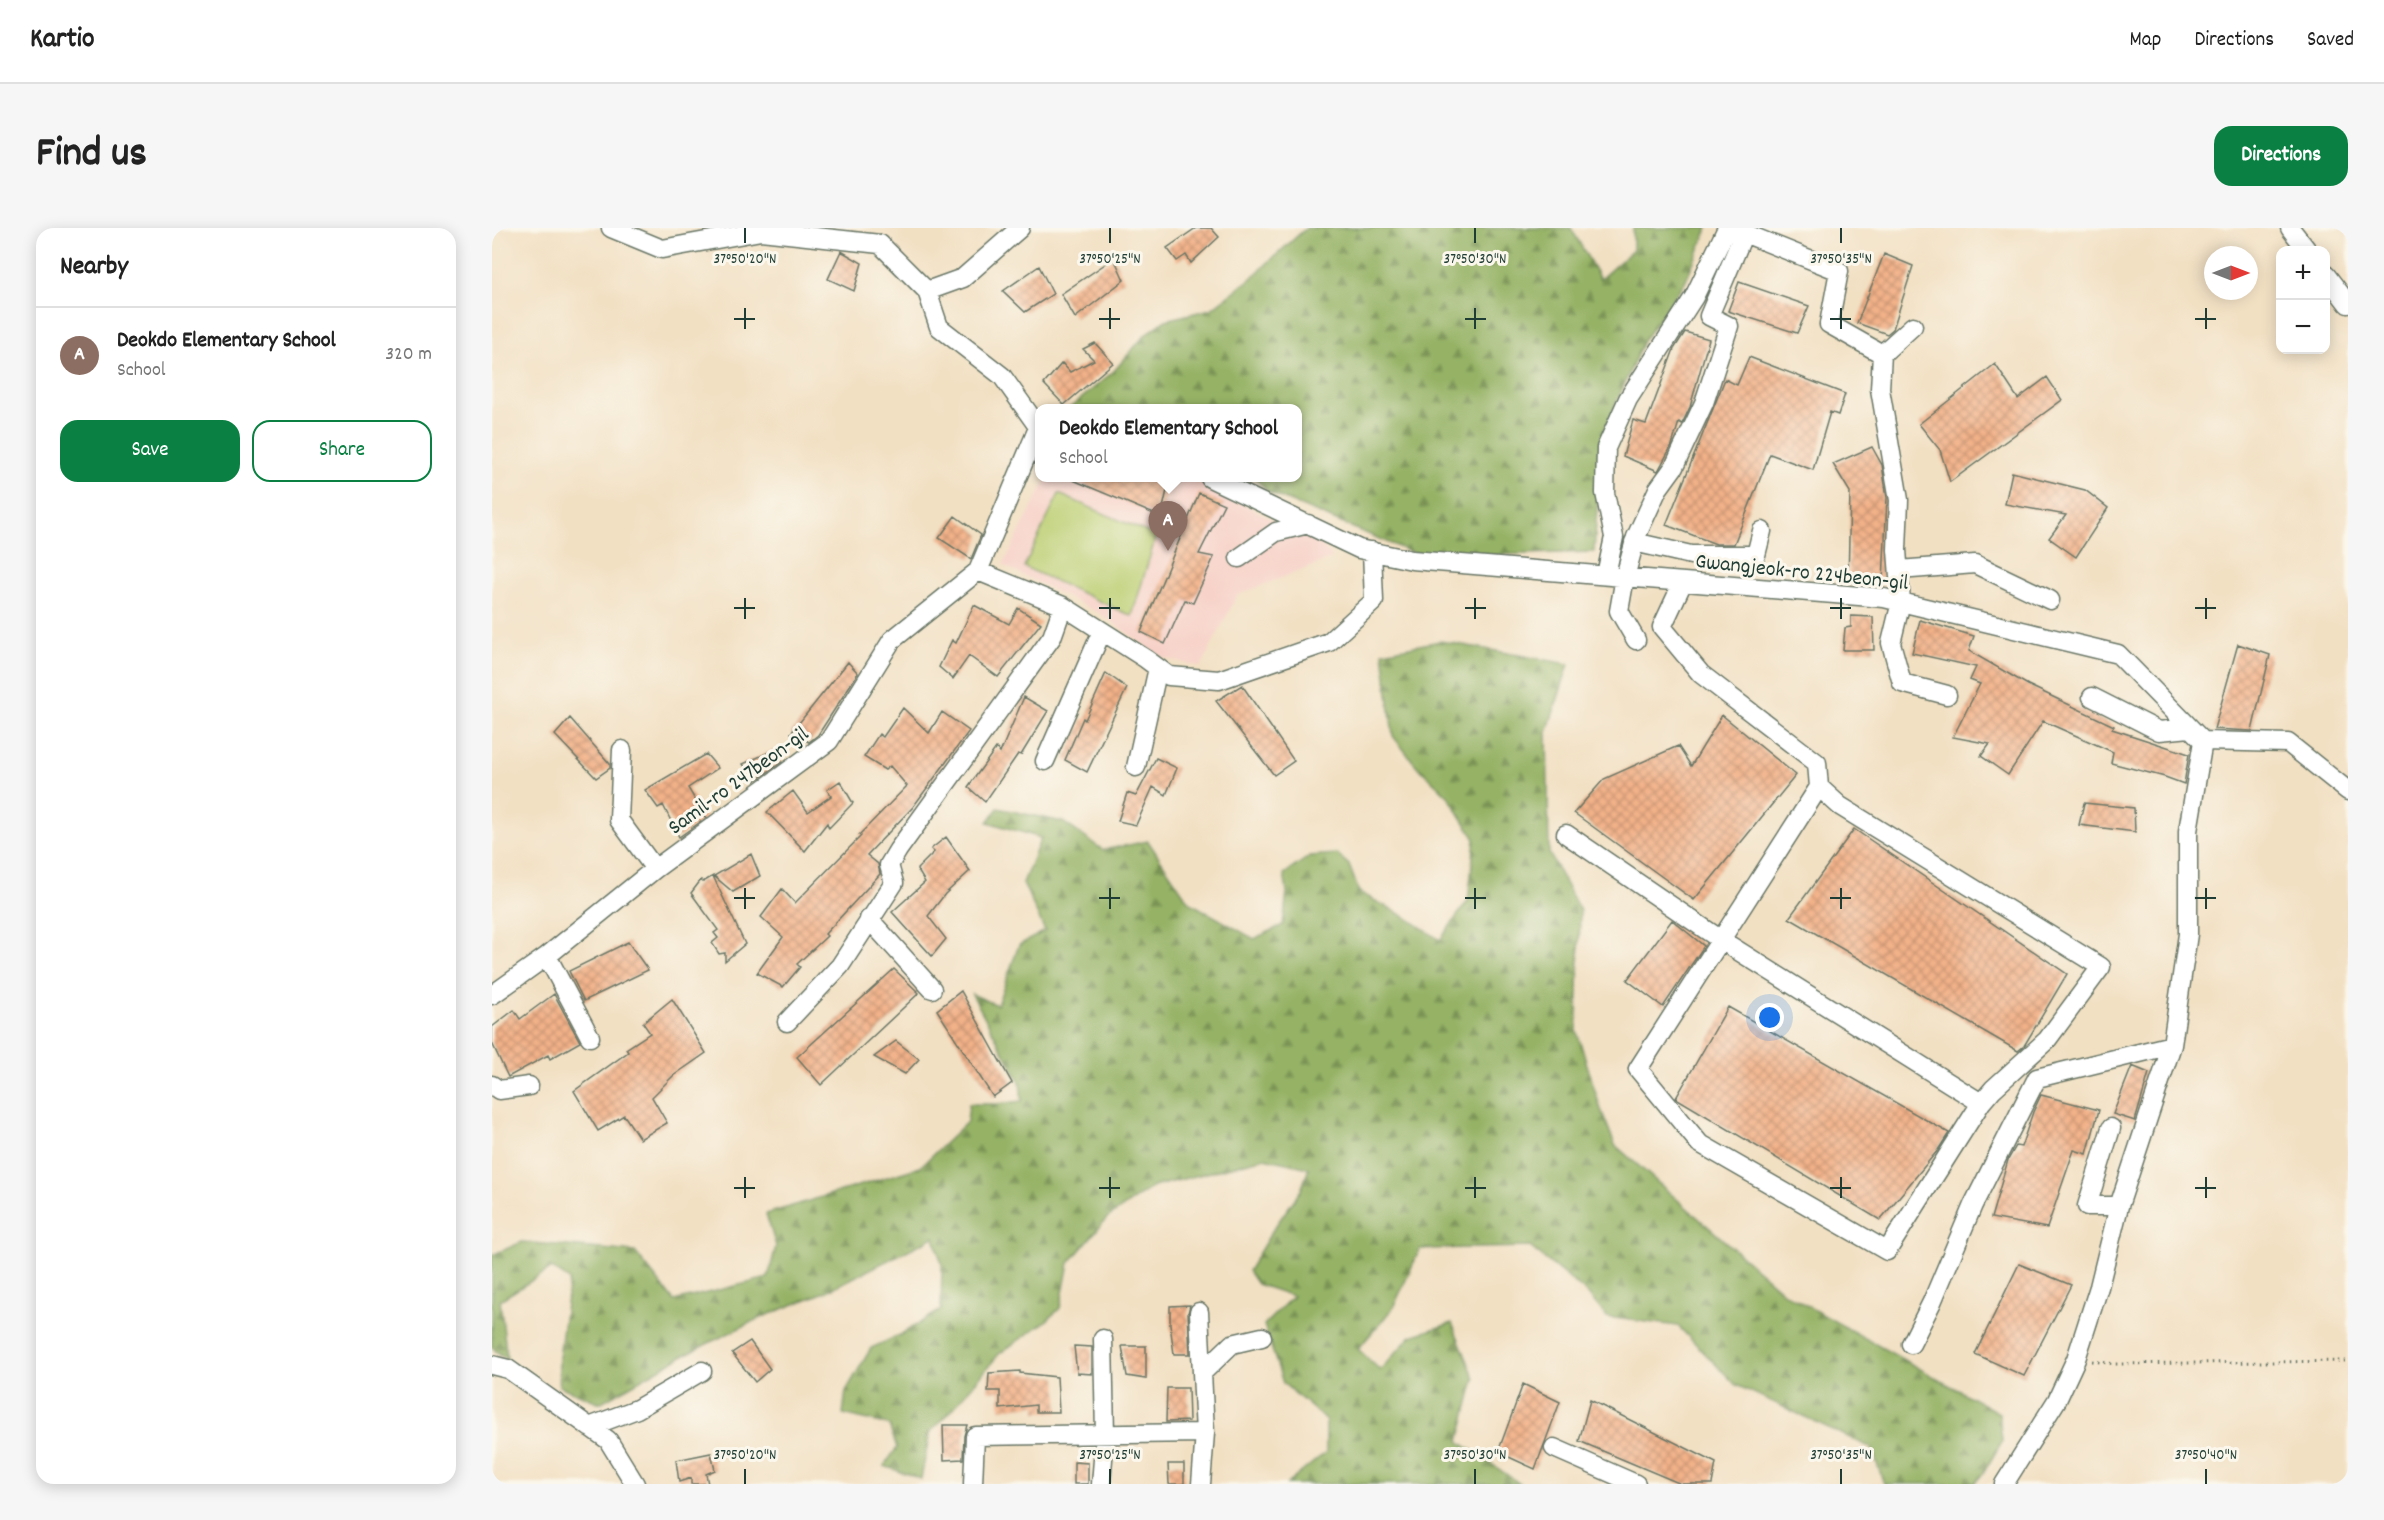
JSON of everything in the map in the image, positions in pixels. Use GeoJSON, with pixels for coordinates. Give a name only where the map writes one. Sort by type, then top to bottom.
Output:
{"type":"FeatureCollection","features":[{"type":"Feature","properties":{"kind":"street"},"geometry":{"type":"LineString","coordinates":[[611,228],[663,249],[761,231],[880,244],[927,291],[939,327],[1002,376],[1035,422]]}},
{"type":"Feature","properties":{"kind":"street"},"geometry":{"type":"LineString","coordinates":[[927,291],[963,278],[1020,228]]}},
{"type":"Feature","properties":{"kind":"street"},"geometry":{"type":"LineString","coordinates":[[2290,228],[2304,246]]}},
{"type":"Feature","properties":{"kind":"street"},"geometry":{"type":"LineString","coordinates":[[1734,230],[1839,271],[1829,324],[1882,354]]}},
{"type":"Feature","properties":{"kind":"street"},"geometry":{"type":"LineString","coordinates":[[1636,640],[1619,611],[1625,577],[1634,542],[1658,489],[1674,467],[1704,403],[1729,326],[1709,316],[1734,230]]}},
{"type":"Feature","properties":{"kind":"street"},"geometry":{"type":"LineString","coordinates":[[1606,575],[1614,537],[1605,493],[1606,448],[1628,399],[1734,230]]}},
{"type":"Feature","properties":{"kind":"street"},"geometry":{"type":"LineString","coordinates":[[2330,281],[2348,304]]}},
{"type":"Feature","properties":{"kind":"street"},"geometry":{"type":"LineString","coordinates":[[1913,326],[1882,354],[1880,390],[1899,500],[1901,602],[1891,643],[1902,683],[1947,695]]}},
{"type":"Feature","properties":{"kind":"street","name":"Samil-ro 247beon-gil"},"geometry":{"type":"LineString","coordinates":[[492,995],[547,956],[655,869],[829,741],[892,640],[978,571],[1035,437]]}},
{"type":"Feature","properties":{"kind":"street","name":"Gwangjeok-ro 224beon-gil"},"geometry":{"type":"LineString","coordinates":[[1220,482],[1359,549],[1412,560],[1884,598],[2118,654],[2196,735]]}},
{"type":"Feature","properties":{"kind":"street"},"geometry":{"type":"LineString","coordinates":[[1239,558],[1276,532],[1308,524]]}},
{"type":"Feature","properties":{"kind":"street"},"geometry":{"type":"LineString","coordinates":[[1634,542],[1691,555],[1756,555],[1762,531]]}},
{"type":"Feature","properties":{"kind":"street"},"geometry":{"type":"LineString","coordinates":[[978,571],[1063,606],[1168,676],[1219,680],[1329,642],[1374,601],[1372,551]]}},
{"type":"Feature","properties":{"kind":"street"},"geometry":{"type":"LineString","coordinates":[[1899,570],[1975,564],[2050,600]]}},
{"type":"Feature","properties":{"kind":"street"},"geometry":{"type":"LineString","coordinates":[[1683,582],[1662,627],[1701,674],[1817,763],[1819,787],[1638,1069],[1699,1143],[1887,1251],[1981,1103],[2047,1040],[2101,967],[1840,806],[1819,787]]}},
{"type":"Feature","properties":{"kind":"street"},"geometry":{"type":"LineString","coordinates":[[787,1022],[840,966],[894,883],[889,865],[1052,637],[1063,606]]}},
{"type":"Feature","properties":{"kind":"street"},"geometry":{"type":"LineString","coordinates":[[1046,761],[1102,631]]}},
{"type":"Feature","properties":{"kind":"street"},"geometry":{"type":"LineString","coordinates":[[1136,767],[1158,668]]}},
{"type":"Feature","properties":{"kind":"street"},"geometry":{"type":"LineString","coordinates":[[2092,697],[2159,731],[2288,743],[2348,791]]}},
{"type":"Feature","properties":{"kind":"street"},"geometry":{"type":"LineString","coordinates":[[2004,1484],[2057,1400],[2076,1359],[2099,1287],[2119,1206],[2172,1045],[2188,934],[2188,831],[2196,735]]}},
{"type":"Feature","properties":{"kind":"street"},"geometry":{"type":"LineString","coordinates":[[622,750],[619,820],[655,869]]}},
{"type":"Feature","properties":{"kind":"street"},"geometry":{"type":"LineString","coordinates":[[1566,834],[1721,940],[1981,1103]]}},
{"type":"Feature","properties":{"kind":"street"},"geometry":{"type":"LineString","coordinates":[[870,919],[932,988]]}},
{"type":"Feature","properties":{"kind":"street"},"geometry":{"type":"LineString","coordinates":[[547,956],[590,1037]]}},
{"type":"Feature","properties":{"kind":"street"},"geometry":{"type":"LineString","coordinates":[[1911,1344],[1932,1302],[1973,1205],[2037,1078],[2172,1045]]}},
{"type":"Feature","properties":{"kind":"street"},"geometry":{"type":"LineString","coordinates":[[492,1085],[499,1090],[529,1086]]}},
{"type":"Feature","properties":{"kind":"street"},"geometry":{"type":"LineString","coordinates":[[2110,1128],[2087,1206],[2119,1206]]}},
{"type":"Feature","properties":{"kind":"street"},"geometry":{"type":"LineString","coordinates":[[1199,1312],[1205,1433],[1201,1484]]}},
{"type":"Feature","properties":{"kind":"street"},"geometry":{"type":"LineString","coordinates":[[1202,1373],[1232,1344],[1262,1336]]}},
{"type":"Feature","properties":{"kind":"street"},"geometry":{"type":"LineString","coordinates":[[1101,1484],[1105,1435],[1103,1339]]}},
{"type":"Feature","properties":{"kind":"street"},"geometry":{"type":"LineString","coordinates":[[492,1365],[508,1369],[608,1440],[635,1484]]}},
{"type":"Feature","properties":{"kind":"street"},"geometry":{"type":"LineString","coordinates":[[589,1427],[637,1409],[702,1371]]}},
{"type":"Feature","properties":{"kind":"street"},"geometry":{"type":"LineString","coordinates":[[973,1484],[975,1436],[1205,1433]]}},
{"type":"Feature","properties":{"kind":"street"},"geometry":{"type":"LineString","coordinates":[[1554,1448],[1636,1484]]}},
{"type":"Feature","properties":{"kind":"path"},"geometry":{"type":"LineString","coordinates":[[2076,1359],[2115,1364],[2345,1361]]}},
{"type":"Feature","properties":{"kind":"shaded area"},"geometry":{"type":"Polygon","coordinates":[[[1045,482],[1198,482],[1321,545],[1333,558],[1237,595],[1201,667],[1161,657],[1101,614],[1003,565],[1045,482]]]}},
{"type":"Feature","properties":{"kind":"green space"},"geometry":{"type":"Polygon","coordinates":[[[1306,228],[1571,228],[1600,279],[1633,250],[1633,228],[1708,228],[1685,282],[1643,341],[1602,436],[1594,552],[1451,556],[1413,553],[1270,493],[1259,482],[1302,482],[1302,404],[1075,404],[1114,371],[1145,335],[1166,320],[1211,309],[1249,280],[1306,228]]]}},
{"type":"Feature","properties":{"kind":"green space"},"geometry":{"type":"Polygon","coordinates":[[[1059,494],[1156,536],[1132,616],[1024,567],[1059,494]]]}},
{"type":"Feature","properties":{"kind":"green space"},"geometry":{"type":"Polygon","coordinates":[[[1440,641],[1569,664],[1547,732],[1549,853],[1580,911],[1577,1032],[1600,1107],[1615,1145],[1784,1293],[1999,1413],[2002,1441],[1984,1472],[1974,1484],[1884,1484],[1872,1448],[1736,1385],[1678,1326],[1607,1317],[1587,1293],[1530,1247],[1420,1249],[1393,1308],[1358,1349],[1380,1370],[1411,1336],[1452,1323],[1475,1379],[1459,1441],[1520,1484],[1287,1484],[1326,1452],[1326,1420],[1283,1383],[1264,1325],[1293,1296],[1257,1284],[1248,1271],[1301,1190],[1309,1168],[1264,1158],[1153,1187],[1107,1218],[1069,1263],[1060,1308],[1045,1322],[999,1354],[952,1410],[930,1432],[921,1479],[884,1466],[897,1448],[889,1425],[843,1414],[846,1391],[871,1348],[900,1335],[941,1310],[942,1265],[934,1237],[825,1292],[760,1318],[684,1355],[600,1403],[559,1386],[559,1358],[569,1280],[552,1268],[500,1300],[507,1359],[492,1348],[492,1255],[522,1242],[635,1252],[674,1301],[768,1278],[776,1246],[766,1214],[920,1167],[967,1122],[969,1104],[1022,1101],[1020,1082],[972,994],[997,1005],[1019,945],[1045,931],[1023,883],[1041,838],[988,822],[998,808],[1063,822],[1103,850],[1148,841],[1189,902],[1254,939],[1283,925],[1287,892],[1284,874],[1310,856],[1337,854],[1349,865],[1359,892],[1407,918],[1440,940],[1468,901],[1475,839],[1449,797],[1415,764],[1393,736],[1383,652],[1440,641]]]}},
{"type":"Feature","properties":{"kind":"building"},"geometry":{"type":"Polygon","coordinates":[[[1196,228],[1211,228],[1219,237],[1191,263],[1186,255],[1177,261],[1167,248],[1196,228]]]}},
{"type":"Feature","properties":{"kind":"building"},"geometry":{"type":"Polygon","coordinates":[[[841,251],[862,263],[854,291],[828,279],[841,251]]]}},
{"type":"Feature","properties":{"kind":"building"},"geometry":{"type":"Polygon","coordinates":[[[1884,254],[1913,266],[1893,329],[1887,334],[1857,323],[1884,254]]]}},
{"type":"Feature","properties":{"kind":"building"},"geometry":{"type":"Polygon","coordinates":[[[1114,258],[1124,280],[1075,318],[1061,294],[1114,258]]]}},
{"type":"Feature","properties":{"kind":"building"},"geometry":{"type":"Polygon","coordinates":[[[1039,266],[1053,294],[1025,312],[1003,291],[1039,266]]]}},
{"type":"Feature","properties":{"kind":"building"},"geometry":{"type":"Polygon","coordinates":[[[1739,282],[1809,306],[1797,333],[1728,311],[1739,282]]]}},
{"type":"Feature","properties":{"kind":"building"},"geometry":{"type":"Polygon","coordinates":[[[1685,332],[1709,339],[1690,407],[1682,424],[1679,422],[1672,445],[1658,471],[1623,456],[1633,420],[1646,424],[1674,349],[1685,332]]]}},
{"type":"Feature","properties":{"kind":"building"},"geometry":{"type":"Polygon","coordinates":[[[1095,343],[1113,363],[1063,404],[1044,384],[1062,363],[1070,372],[1094,360],[1083,349],[1095,343]]]}},
{"type":"Feature","properties":{"kind":"building"},"geometry":{"type":"Polygon","coordinates":[[[1749,357],[1845,394],[1838,415],[1830,412],[1813,470],[1770,454],[1734,544],[1716,544],[1666,525],[1725,379],[1737,385],[1749,357]]]}},
{"type":"Feature","properties":{"kind":"building"},"geometry":{"type":"Polygon","coordinates":[[[1995,364],[2018,399],[2047,377],[2062,400],[1950,482],[1940,450],[1919,424],[1995,364]]]}},
{"type":"Feature","properties":{"kind":"building"},"geometry":{"type":"Polygon","coordinates":[[[1872,447],[1882,465],[1887,498],[1883,581],[1848,582],[1850,492],[1833,464],[1872,447]]]}},
{"type":"Feature","properties":{"kind":"building"},"geometry":{"type":"Polygon","coordinates":[[[2012,472],[2085,490],[2108,508],[2076,557],[2049,538],[2066,515],[2005,504],[2012,472]]]}},
{"type":"Feature","properties":{"kind":"building"},"geometry":{"type":"Polygon","coordinates":[[[1078,482],[1169,482],[1161,517],[1078,482]]]}},
{"type":"Feature","properties":{"kind":"building"},"geometry":{"type":"Polygon","coordinates":[[[1199,493],[1224,504],[1199,554],[1214,557],[1193,603],[1185,600],[1165,644],[1141,632],[1199,493]]]}},
{"type":"Feature","properties":{"kind":"building"},"geometry":{"type":"Polygon","coordinates":[[[955,516],[981,535],[971,559],[939,538],[955,516]]]}},
{"type":"Feature","properties":{"kind":"building"},"geometry":{"type":"Polygon","coordinates":[[[974,605],[1009,624],[1018,608],[1041,623],[998,677],[969,656],[953,679],[939,667],[952,640],[956,643],[974,605]]]}},
{"type":"Feature","properties":{"kind":"building"},"geometry":{"type":"Polygon","coordinates":[[[1851,616],[1873,617],[1874,650],[1843,650],[1845,628],[1851,627],[1851,616]]]}},
{"type":"Feature","properties":{"kind":"building"},"geometry":{"type":"Polygon","coordinates":[[[1920,620],[1974,636],[1969,651],[2028,685],[2114,726],[2112,729],[2189,754],[2184,784],[2111,763],[2113,752],[2043,721],[2008,775],[1981,756],[1990,744],[1953,737],[1980,684],[1970,680],[1976,667],[1912,653],[1920,620]]]}},
{"type":"Feature","properties":{"kind":"building"},"geometry":{"type":"Polygon","coordinates":[[[2238,644],[2270,655],[2252,731],[2214,729],[2238,644]]]}},
{"type":"Feature","properties":{"kind":"building"},"geometry":{"type":"Polygon","coordinates":[[[848,662],[858,673],[818,735],[809,742],[791,733],[848,662]]]}},
{"type":"Feature","properties":{"kind":"building"},"geometry":{"type":"Polygon","coordinates":[[[1106,673],[1127,688],[1087,772],[1065,760],[1106,673]]]}},
{"type":"Feature","properties":{"kind":"building"},"geometry":{"type":"Polygon","coordinates":[[[1242,685],[1294,761],[1274,775],[1216,701],[1242,685]]]}},
{"type":"Feature","properties":{"kind":"building"},"geometry":{"type":"Polygon","coordinates":[[[1024,697],[1048,711],[1021,755],[1018,754],[985,802],[968,787],[996,748],[1000,753],[1024,697]]]}},
{"type":"Feature","properties":{"kind":"building"},"geometry":{"type":"Polygon","coordinates":[[[903,708],[929,733],[942,712],[969,731],[913,807],[867,855],[878,864],[880,874],[825,934],[827,936],[797,964],[800,967],[783,987],[757,973],[783,937],[761,917],[782,889],[795,903],[907,786],[890,766],[885,770],[864,757],[879,734],[883,737],[903,708]]]}},
{"type":"Feature","properties":{"kind":"building"},"geometry":{"type":"Polygon","coordinates":[[[1722,715],[1796,775],[1694,900],[1574,813],[1604,779],[1678,746],[1691,766],[1722,715]]]}},
{"type":"Feature","properties":{"kind":"building"},"geometry":{"type":"Polygon","coordinates":[[[570,718],[610,764],[610,768],[596,778],[555,735],[570,718]]]}},
{"type":"Feature","properties":{"kind":"building"},"geometry":{"type":"Polygon","coordinates":[[[774,750],[782,762],[755,781],[743,764],[774,750]]]}},
{"type":"Feature","properties":{"kind":"building"},"geometry":{"type":"Polygon","coordinates":[[[706,754],[718,768],[688,788],[706,818],[679,837],[663,805],[658,808],[645,790],[706,754]]]}},
{"type":"Feature","properties":{"kind":"building"},"geometry":{"type":"Polygon","coordinates":[[[1156,758],[1177,768],[1166,795],[1153,787],[1136,825],[1118,821],[1127,793],[1136,796],[1156,758]]]}},
{"type":"Feature","properties":{"kind":"building"},"geometry":{"type":"Polygon","coordinates":[[[840,781],[853,803],[829,828],[827,823],[805,851],[767,812],[793,791],[808,812],[831,796],[827,790],[840,781]]]}},
{"type":"Feature","properties":{"kind":"building"},"geometry":{"type":"Polygon","coordinates":[[[2084,803],[2134,808],[2135,832],[2079,825],[2084,803]]]}},
{"type":"Feature","properties":{"kind":"building"},"geometry":{"type":"Polygon","coordinates":[[[1854,829],[2067,974],[2024,1046],[2018,1051],[1789,918],[1854,829]]]}},
{"type":"Feature","properties":{"kind":"building"},"geometry":{"type":"Polygon","coordinates":[[[946,837],[970,871],[945,894],[928,916],[946,939],[932,956],[892,912],[925,882],[917,869],[934,852],[931,849],[946,837]]]}},
{"type":"Feature","properties":{"kind":"building"},"geometry":{"type":"Polygon","coordinates":[[[751,854],[760,876],[733,892],[714,876],[751,854]]]}},
{"type":"Feature","properties":{"kind":"building"},"geometry":{"type":"Polygon","coordinates":[[[713,876],[745,944],[725,961],[725,953],[719,954],[712,943],[718,938],[714,933],[718,930],[691,893],[701,880],[703,882],[713,876]]]}},
{"type":"Feature","properties":{"kind":"building"},"geometry":{"type":"Polygon","coordinates":[[[1672,920],[1704,946],[1663,1007],[1627,980],[1672,920]]]}},
{"type":"Feature","properties":{"kind":"building"},"geometry":{"type":"Polygon","coordinates":[[[628,942],[648,970],[584,1001],[569,971],[628,942]]]}},
{"type":"Feature","properties":{"kind":"building"},"geometry":{"type":"Polygon","coordinates":[[[894,969],[919,993],[821,1085],[797,1057],[894,969]]]}},
{"type":"Feature","properties":{"kind":"building"},"geometry":{"type":"Polygon","coordinates":[[[961,991],[1012,1083],[993,1097],[937,1010],[961,991]]]}},
{"type":"Feature","properties":{"kind":"building"},"geometry":{"type":"Polygon","coordinates":[[[554,994],[580,1042],[550,1059],[548,1055],[508,1077],[492,1043],[492,1027],[514,1010],[520,1019],[554,994]]]}},
{"type":"Feature","properties":{"kind":"building"},"geometry":{"type":"Polygon","coordinates":[[[672,999],[706,1053],[673,1076],[652,1097],[667,1123],[640,1139],[624,1115],[598,1131],[574,1091],[628,1052],[626,1049],[650,1033],[643,1023],[672,999]]]}},
{"type":"Feature","properties":{"kind":"building"},"geometry":{"type":"Polygon","coordinates":[[[1728,1007],[1949,1133],[1938,1150],[1880,1220],[1676,1098],[1728,1007]]]}},
{"type":"Feature","properties":{"kind":"building"},"geometry":{"type":"Polygon","coordinates":[[[896,1041],[919,1059],[905,1074],[874,1057],[896,1041]]]}},
{"type":"Feature","properties":{"kind":"building"},"geometry":{"type":"Polygon","coordinates":[[[2132,1066],[2149,1073],[2135,1121],[2113,1114],[2132,1066]]]}},
{"type":"Feature","properties":{"kind":"building"},"geometry":{"type":"Polygon","coordinates":[[[2041,1095],[2099,1110],[2087,1154],[2074,1150],[2047,1228],[1991,1218],[2008,1160],[2016,1146],[2021,1147],[2041,1095]]]}},
{"type":"Feature","properties":{"kind":"building"},"geometry":{"type":"Polygon","coordinates":[[[2019,1264],[2071,1285],[2024,1376],[1975,1354],[2019,1264]]]}},
{"type":"Feature","properties":{"kind":"building"},"geometry":{"type":"Polygon","coordinates":[[[1190,1305],[1188,1313],[1190,1354],[1174,1354],[1170,1306],[1190,1305]]]}},
{"type":"Feature","properties":{"kind":"building"},"geometry":{"type":"Polygon","coordinates":[[[750,1341],[770,1369],[755,1382],[732,1353],[750,1341]]]}},
{"type":"Feature","properties":{"kind":"building"},"geometry":{"type":"Polygon","coordinates":[[[1074,1346],[1092,1347],[1092,1374],[1077,1373],[1074,1346]]]}},
{"type":"Feature","properties":{"kind":"building"},"geometry":{"type":"Polygon","coordinates":[[[1122,1346],[1146,1346],[1146,1379],[1127,1376],[1122,1346]]]}},
{"type":"Feature","properties":{"kind":"building"},"geometry":{"type":"Polygon","coordinates":[[[1020,1371],[1020,1373],[1057,1377],[1059,1412],[1036,1412],[1036,1405],[1000,1409],[1000,1391],[988,1391],[989,1373],[1020,1371]]]}},
{"type":"Feature","properties":{"kind":"building"},"geometry":{"type":"Polygon","coordinates":[[[1523,1384],[1560,1402],[1535,1469],[1498,1452],[1523,1384]]]}},
{"type":"Feature","properties":{"kind":"building"},"geometry":{"type":"Polygon","coordinates":[[[1167,1388],[1188,1388],[1189,1421],[1166,1422],[1167,1388]]]}},
{"type":"Feature","properties":{"kind":"building"},"geometry":{"type":"Polygon","coordinates":[[[1590,1400],[1716,1463],[1712,1484],[1681,1484],[1579,1441],[1590,1400]]]}},
{"type":"Feature","properties":{"kind":"building"},"geometry":{"type":"Polygon","coordinates":[[[943,1425],[967,1425],[963,1459],[944,1460],[943,1425]]]}},
{"type":"Feature","properties":{"kind":"building"},"geometry":{"type":"Polygon","coordinates":[[[711,1453],[715,1470],[706,1474],[708,1484],[691,1484],[691,1478],[679,1482],[676,1460],[711,1453]]]}},
{"type":"Feature","properties":{"kind":"building"},"geometry":{"type":"Polygon","coordinates":[[[1074,1462],[1088,1463],[1088,1484],[1074,1484],[1074,1462]]]}},
{"type":"Feature","properties":{"kind":"building"},"geometry":{"type":"Polygon","coordinates":[[[1168,1464],[1184,1464],[1184,1484],[1169,1484],[1168,1464]]]}},
{"type":"Feature","properties":{"kind":"place","name":"Deokdo Elementary School"},"geometry":{"type":"Point","coordinates":[1168,551]}}]}
